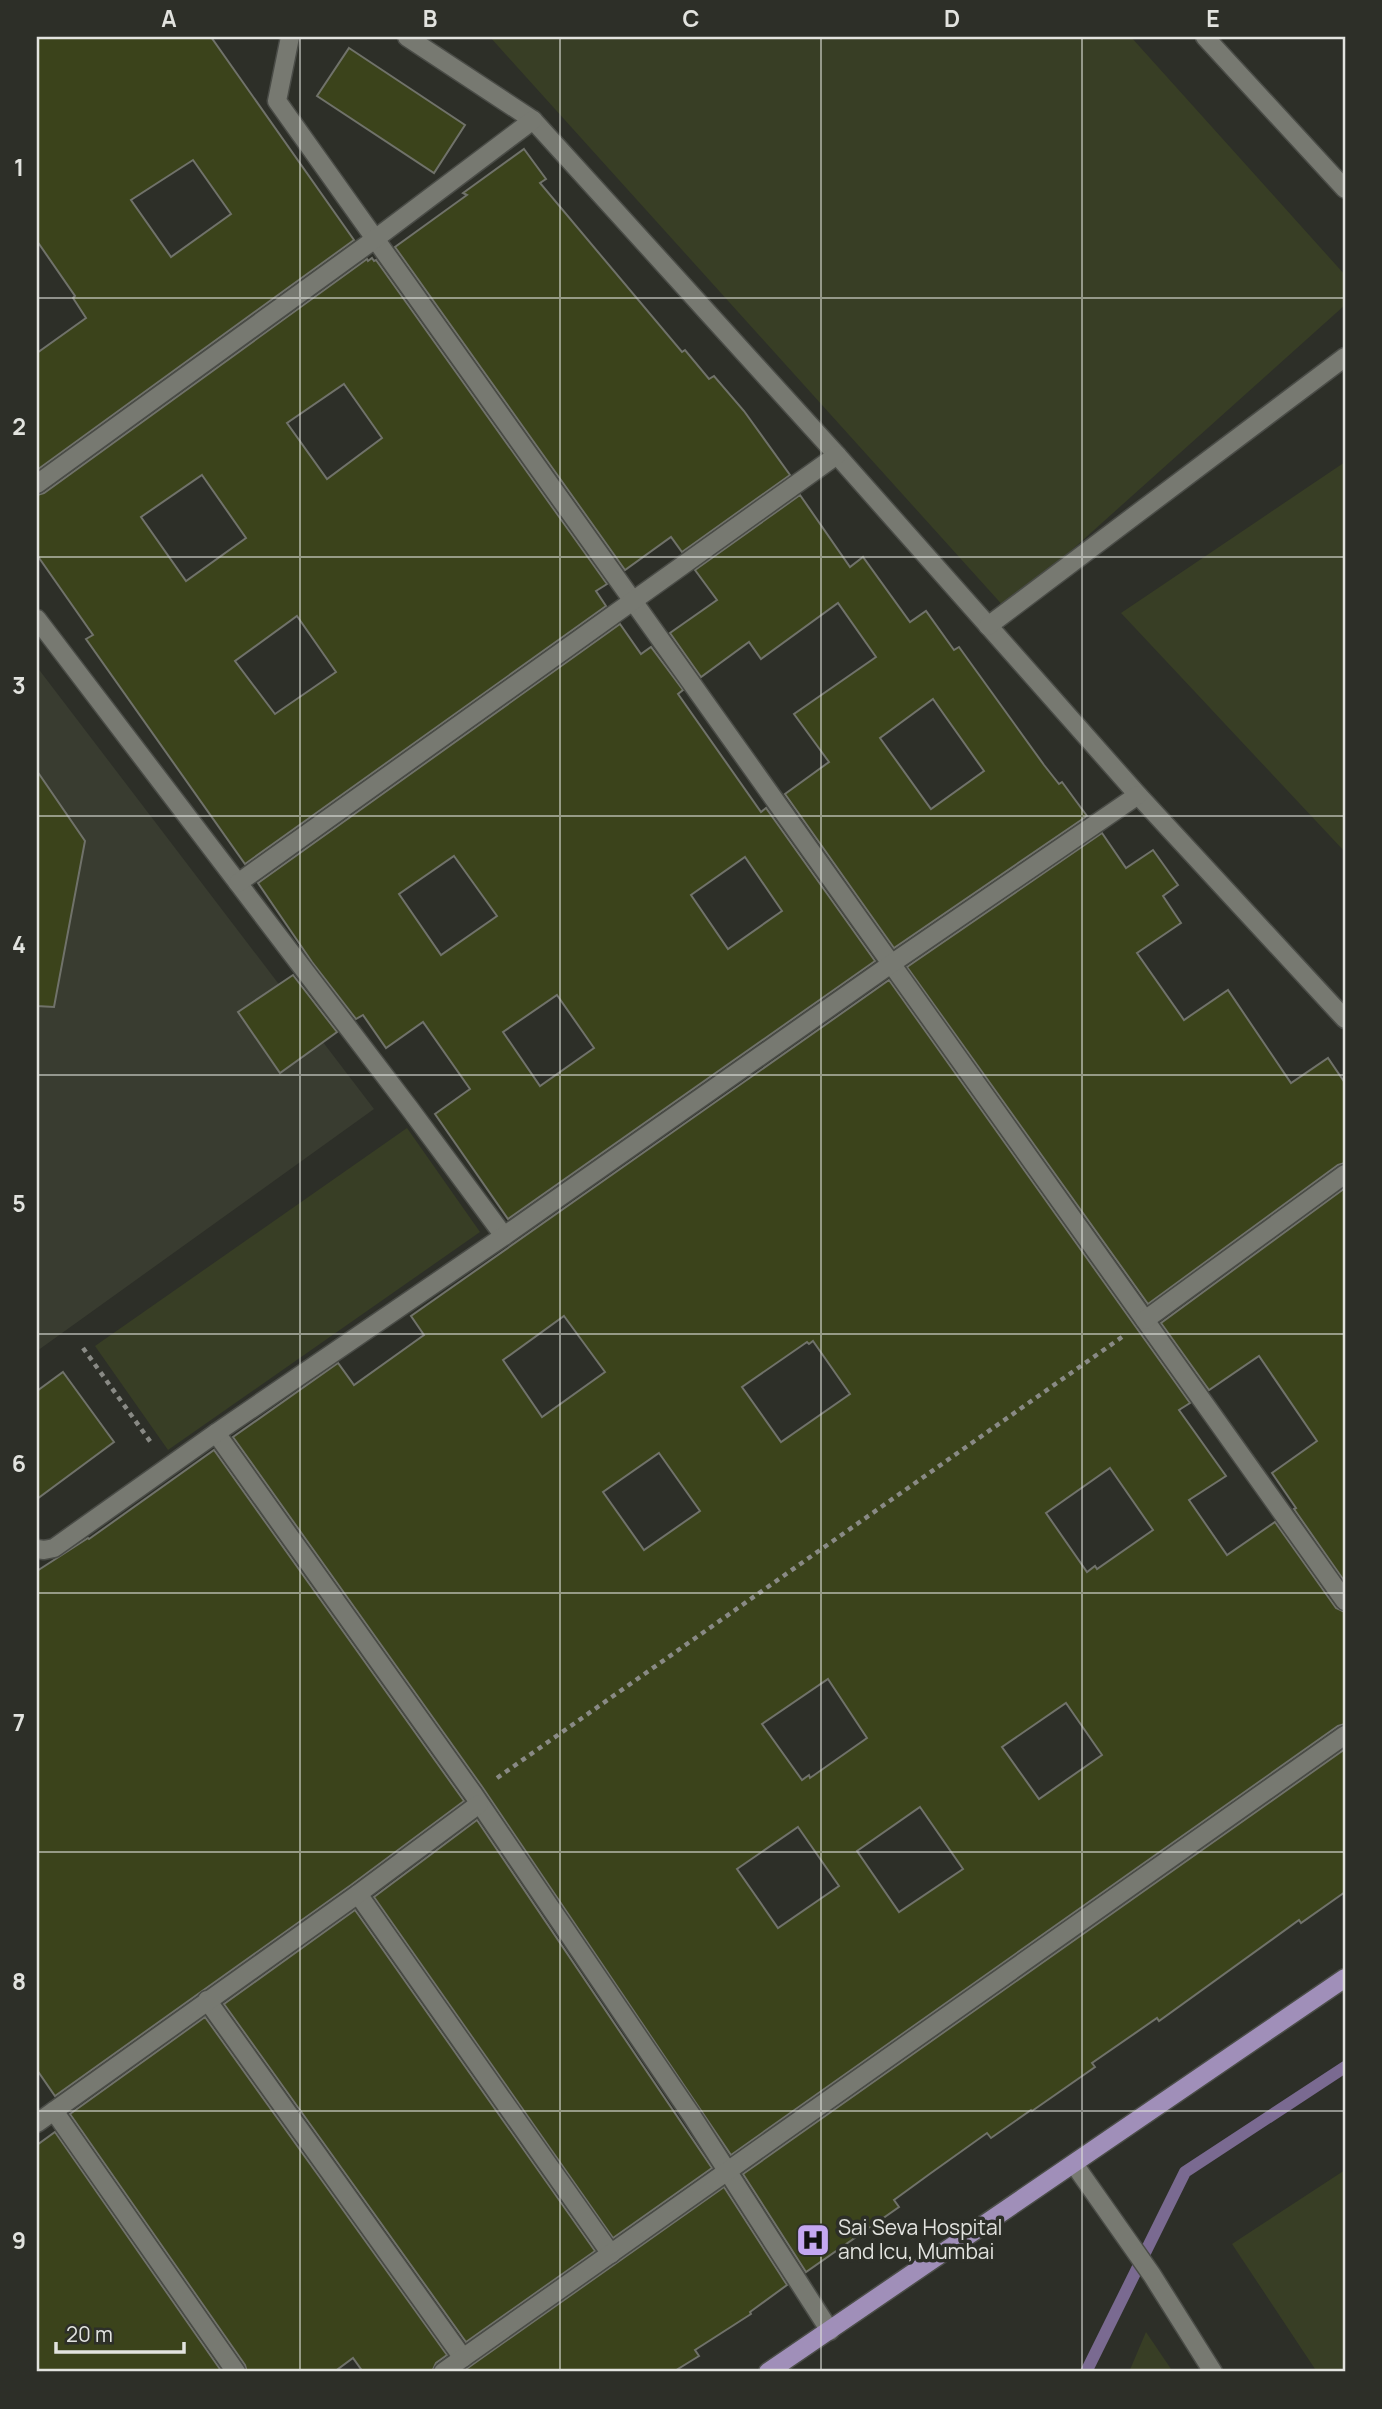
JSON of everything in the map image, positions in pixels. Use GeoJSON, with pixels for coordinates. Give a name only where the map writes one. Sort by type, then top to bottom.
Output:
{"type":"FeatureCollection","features":[{"type":"Feature","properties":{"kind":"main road"},"geometry":{"type":"LineString","coordinates":[[768,2372],[1345,1978]]}},
{"type":"Feature","properties":{"kind":"street"},"geometry":{"type":"LineString","coordinates":[[290,37],[277,101],[1345,1601]]}},
{"type":"Feature","properties":{"kind":"street"},"geometry":{"type":"LineString","coordinates":[[407,37],[533,120],[837,454],[1138,796],[1345,1019]]}},
{"type":"Feature","properties":{"kind":"street"},"geometry":{"type":"LineString","coordinates":[[1205,37],[1345,189]]}},
{"type":"Feature","properties":{"kind":"street"},"geometry":{"type":"LineString","coordinates":[[37,484],[375,239],[533,120]]}},
{"type":"Feature","properties":{"kind":"street"},"geometry":{"type":"LineString","coordinates":[[988,626],[1345,357]]}},
{"type":"Feature","properties":{"kind":"street"},"geometry":{"type":"LineString","coordinates":[[238,883],[837,454]]}},
{"type":"Feature","properties":{"kind":"street"},"geometry":{"type":"LineString","coordinates":[[37,619],[504,1236]]}},
{"type":"Feature","properties":{"kind":"street"},"geometry":{"type":"LineString","coordinates":[[37,1549],[54,1548],[891,964],[1138,796]]}},
{"type":"Feature","properties":{"kind":"street"},"geometry":{"type":"LineString","coordinates":[[1145,1320],[1345,1174]]}},
{"type":"Feature","properties":{"kind":"street"},"geometry":{"type":"LineString","coordinates":[[216,1433],[477,1799],[692,2116],[830,2330]]}},
{"type":"Feature","properties":{"kind":"street"},"geometry":{"type":"LineString","coordinates":[[443,2372],[1345,1735]]}},
{"type":"Feature","properties":{"kind":"street"},"geometry":{"type":"LineString","coordinates":[[37,2123],[358,1894],[477,1799]]}},
{"type":"Feature","properties":{"kind":"street"},"geometry":{"type":"LineString","coordinates":[[358,1894],[611,2254]]}},
{"type":"Feature","properties":{"kind":"street"},"geometry":{"type":"LineString","coordinates":[[207,2000],[464,2358]]}},
{"type":"Feature","properties":{"kind":"street"},"geometry":{"type":"LineString","coordinates":[[54,2111],[236,2372]]}},
{"type":"Feature","properties":{"kind":"street"},"geometry":{"type":"LineString","coordinates":[[1074,2164],[1152,2275],[1213,2372]]}},
{"type":"Feature","properties":{"kind":"path"},"geometry":{"type":"LineString","coordinates":[[477,1799],[1145,1320]]}},
{"type":"Feature","properties":{"kind":"path"},"geometry":{"type":"LineString","coordinates":[[83,1348],[169,1467]]}},
{"type":"Feature","properties":{"kind":"shaded area"},"geometry":{"type":"Polygon","coordinates":[[[37,667],[374,1109],[37,1351],[37,667]]]}},
{"type":"Feature","properties":{"kind":"green space"},"geometry":{"type":"Polygon","coordinates":[[[490,37],[1131,37],[1345,275],[1345,305],[1006,609],[490,37]]]}},
{"type":"Feature","properties":{"kind":"green space"},"geometry":{"type":"Polygon","coordinates":[[[1345,462],[1345,852],[1121,613],[1345,462]]]}},
{"type":"Feature","properties":{"kind":"green space"},"geometry":{"type":"Polygon","coordinates":[[[407,1128],[480,1232],[168,1450],[95,1346],[407,1128]]]}},
{"type":"Feature","properties":{"kind":"green space"},"geometry":{"type":"Polygon","coordinates":[[[1345,2170],[1345,2372],[1317,2372],[1232,2244],[1345,2170]]]}},
{"type":"Feature","properties":{"kind":"green space"},"geometry":{"type":"Polygon","coordinates":[[[1146,2332],[1173,2372],[1129,2372],[1146,2332]]]}},
{"type":"Feature","properties":{"kind":"building"},"geometry":{"type":"Polygon","coordinates":[[[37,37],[211,37],[354,240],[37,470],[37,353],[86,318],[73,298],[75,296],[37,241],[37,37]],[[193,160],[131,200],[171,257],[231,214],[193,160]]]}},
{"type":"Feature","properties":{"kind":"building"},"geometry":{"type":"Polygon","coordinates":[[[349,48],[465,125],[434,173],[317,96],[349,48]]]}},
{"type":"Feature","properties":{"kind":"building"},"geometry":{"type":"Polygon","coordinates":[[[524,149],[546,179],[540,183],[682,352],[685,350],[709,379],[714,376],[744,411],[790,475],[682,552],[671,537],[625,570],[395,247],[467,195],[463,193],[524,149]]]}},
{"type":"Feature","properties":{"kind":"building"},"geometry":{"type":"Polygon","coordinates":[[[372,258],[376,260],[607,584],[596,591],[606,606],[245,864],[86,639],[93,635],[37,555],[37,495],[44,493],[367,259],[368,261],[372,258]],[[344,384],[287,423],[327,479],[382,438],[344,384]],[[202,475],[141,517],[186,581],[246,538],[202,475]],[[297,616],[235,661],[275,714],[336,672],[297,616]]]}},
{"type":"Feature","properties":{"kind":"building"},"geometry":{"type":"Polygon","coordinates":[[[800,495],[850,567],[863,557],[910,622],[926,611],[954,650],[959,647],[1044,765],[1059,784],[1062,782],[1087,816],[894,948],[785,794],[829,762],[794,714],[876,657],[838,603],[761,659],[749,642],[701,677],[670,633],[717,600],[695,570],[800,495]],[[933,699],[880,738],[931,809],[984,771],[933,699]]]}},
{"type":"Feature","properties":{"kind":"building"},"geometry":{"type":"Polygon","coordinates":[[[620,624],[641,654],[651,647],[683,690],[678,694],[761,812],[766,808],[875,961],[508,1219],[435,1114],[470,1089],[423,1022],[386,1048],[363,1015],[356,1019],[312,962],[258,883],[620,624]],[[454,856],[399,894],[441,955],[497,916],[454,856]],[[745,857],[691,895],[728,949],[782,911],[745,857]],[[557,995],[503,1032],[540,1086],[594,1048],[557,995]]]}},
{"type":"Feature","properties":{"kind":"building"},"geometry":{"type":"Polygon","coordinates":[[[37,771],[85,841],[54,1007],[37,1006],[37,771]]]}},
{"type":"Feature","properties":{"kind":"building"},"geometry":{"type":"Polygon","coordinates":[[[1102,833],[1126,868],[1153,850],[1178,885],[1163,896],[1181,923],[1137,953],[1184,1020],[1228,990],[1291,1083],[1328,1058],[1345,1083],[1345,1163],[1338,1165],[1148,1304],[907,967],[1102,833]]]}},
{"type":"Feature","properties":{"kind":"building"},"geometry":{"type":"Polygon","coordinates":[[[293,975],[337,1032],[280,1073],[238,1012],[293,975]]]}},
{"type":"Feature","properties":{"kind":"building"},"geometry":{"type":"Polygon","coordinates":[[[889,980],[1190,1403],[1179,1410],[1226,1476],[1189,1500],[1227,1555],[1275,1522],[1336,1608],[1345,1612],[1345,1724],[1338,1726],[731,2155],[483,1788],[233,1437],[338,1363],[354,1385],[424,1335],[411,1316],[889,980]],[[564,1316],[503,1360],[542,1417],[605,1372],[564,1316]],[[813,1341],[809,1344],[807,1342],[742,1387],[781,1442],[850,1394],[813,1341]],[[659,1453],[603,1492],[644,1550],[700,1511],[659,1453]],[[1110,1468],[1046,1513],[1087,1572],[1095,1566],[1097,1569],[1153,1530],[1110,1468]],[[828,1679],[762,1724],[802,1780],[809,1775],[810,1778],[867,1738],[828,1679]],[[1066,1703],[1002,1747],[1039,1799],[1102,1755],[1066,1703]],[[920,1807],[857,1851],[899,1912],[963,1869],[920,1807]],[[798,1827],[737,1869],[778,1928],[839,1886],[798,1827]]]}},
{"type":"Feature","properties":{"kind":"building"},"geometry":{"type":"Polygon","coordinates":[[[1345,1188],[1345,1582],[1272,1473],[1317,1441],[1259,1356],[1209,1390],[1161,1323],[1345,1188]]]}},
{"type":"Feature","properties":{"kind":"building"},"geometry":{"type":"Polygon","coordinates":[[[63,1372],[114,1442],[37,1499],[37,1391],[63,1372]]]}},
{"type":"Feature","properties":{"kind":"building"},"geometry":{"type":"Polygon","coordinates":[[[214,1450],[464,1801],[55,2096],[37,2070],[37,1571],[89,1539],[214,1450]]]}},
{"type":"Feature","properties":{"kind":"building"},"geometry":{"type":"Polygon","coordinates":[[[1345,1749],[1345,1892],[1301,1923],[1299,1920],[1159,2021],[1157,2018],[1092,2063],[1095,2067],[1032,2111],[991,2138],[987,2133],[894,2200],[899,2207],[806,2272],[743,2174],[1345,1749]]]}},
{"type":"Feature","properties":{"kind":"building"},"geometry":{"type":"Polygon","coordinates":[[[477,1820],[712,2168],[613,2238],[374,1897],[477,1820]]]}},
{"type":"Feature","properties":{"kind":"building"},"geometry":{"type":"Polygon","coordinates":[[[355,1910],[595,2251],[466,2342],[224,2004],[355,1910]]]}},
{"type":"Feature","properties":{"kind":"building"},"geometry":{"type":"Polygon","coordinates":[[[205,2017],[447,2355],[436,2363],[432,2372],[363,2372],[353,2358],[334,2372],[247,2372],[245,2365],[70,2114],[205,2017]]]}},
{"type":"Feature","properties":{"kind":"building"},"geometry":{"type":"Polygon","coordinates":[[[55,2132],[222,2372],[37,2372],[37,2145],[55,2132]]]}},
{"type":"Feature","properties":{"kind":"building"},"geometry":{"type":"Polygon","coordinates":[[[724,2187],[787,2285],[750,2312],[751,2314],[695,2350],[699,2356],[673,2372],[462,2372],[724,2187]]]}},
{"type":"Feature","properties":{"kind":"waterway"},"geometry":{"type":"LineString","coordinates":[[1086,2372],[1185,2172],[1345,2067]]}},
{"type":"Feature","properties":{"kind":"place","name":"Sai Seva Hospital and Icu, Mumbai"},"geometry":{"type":"Point","coordinates":[813,2240]}}]}
